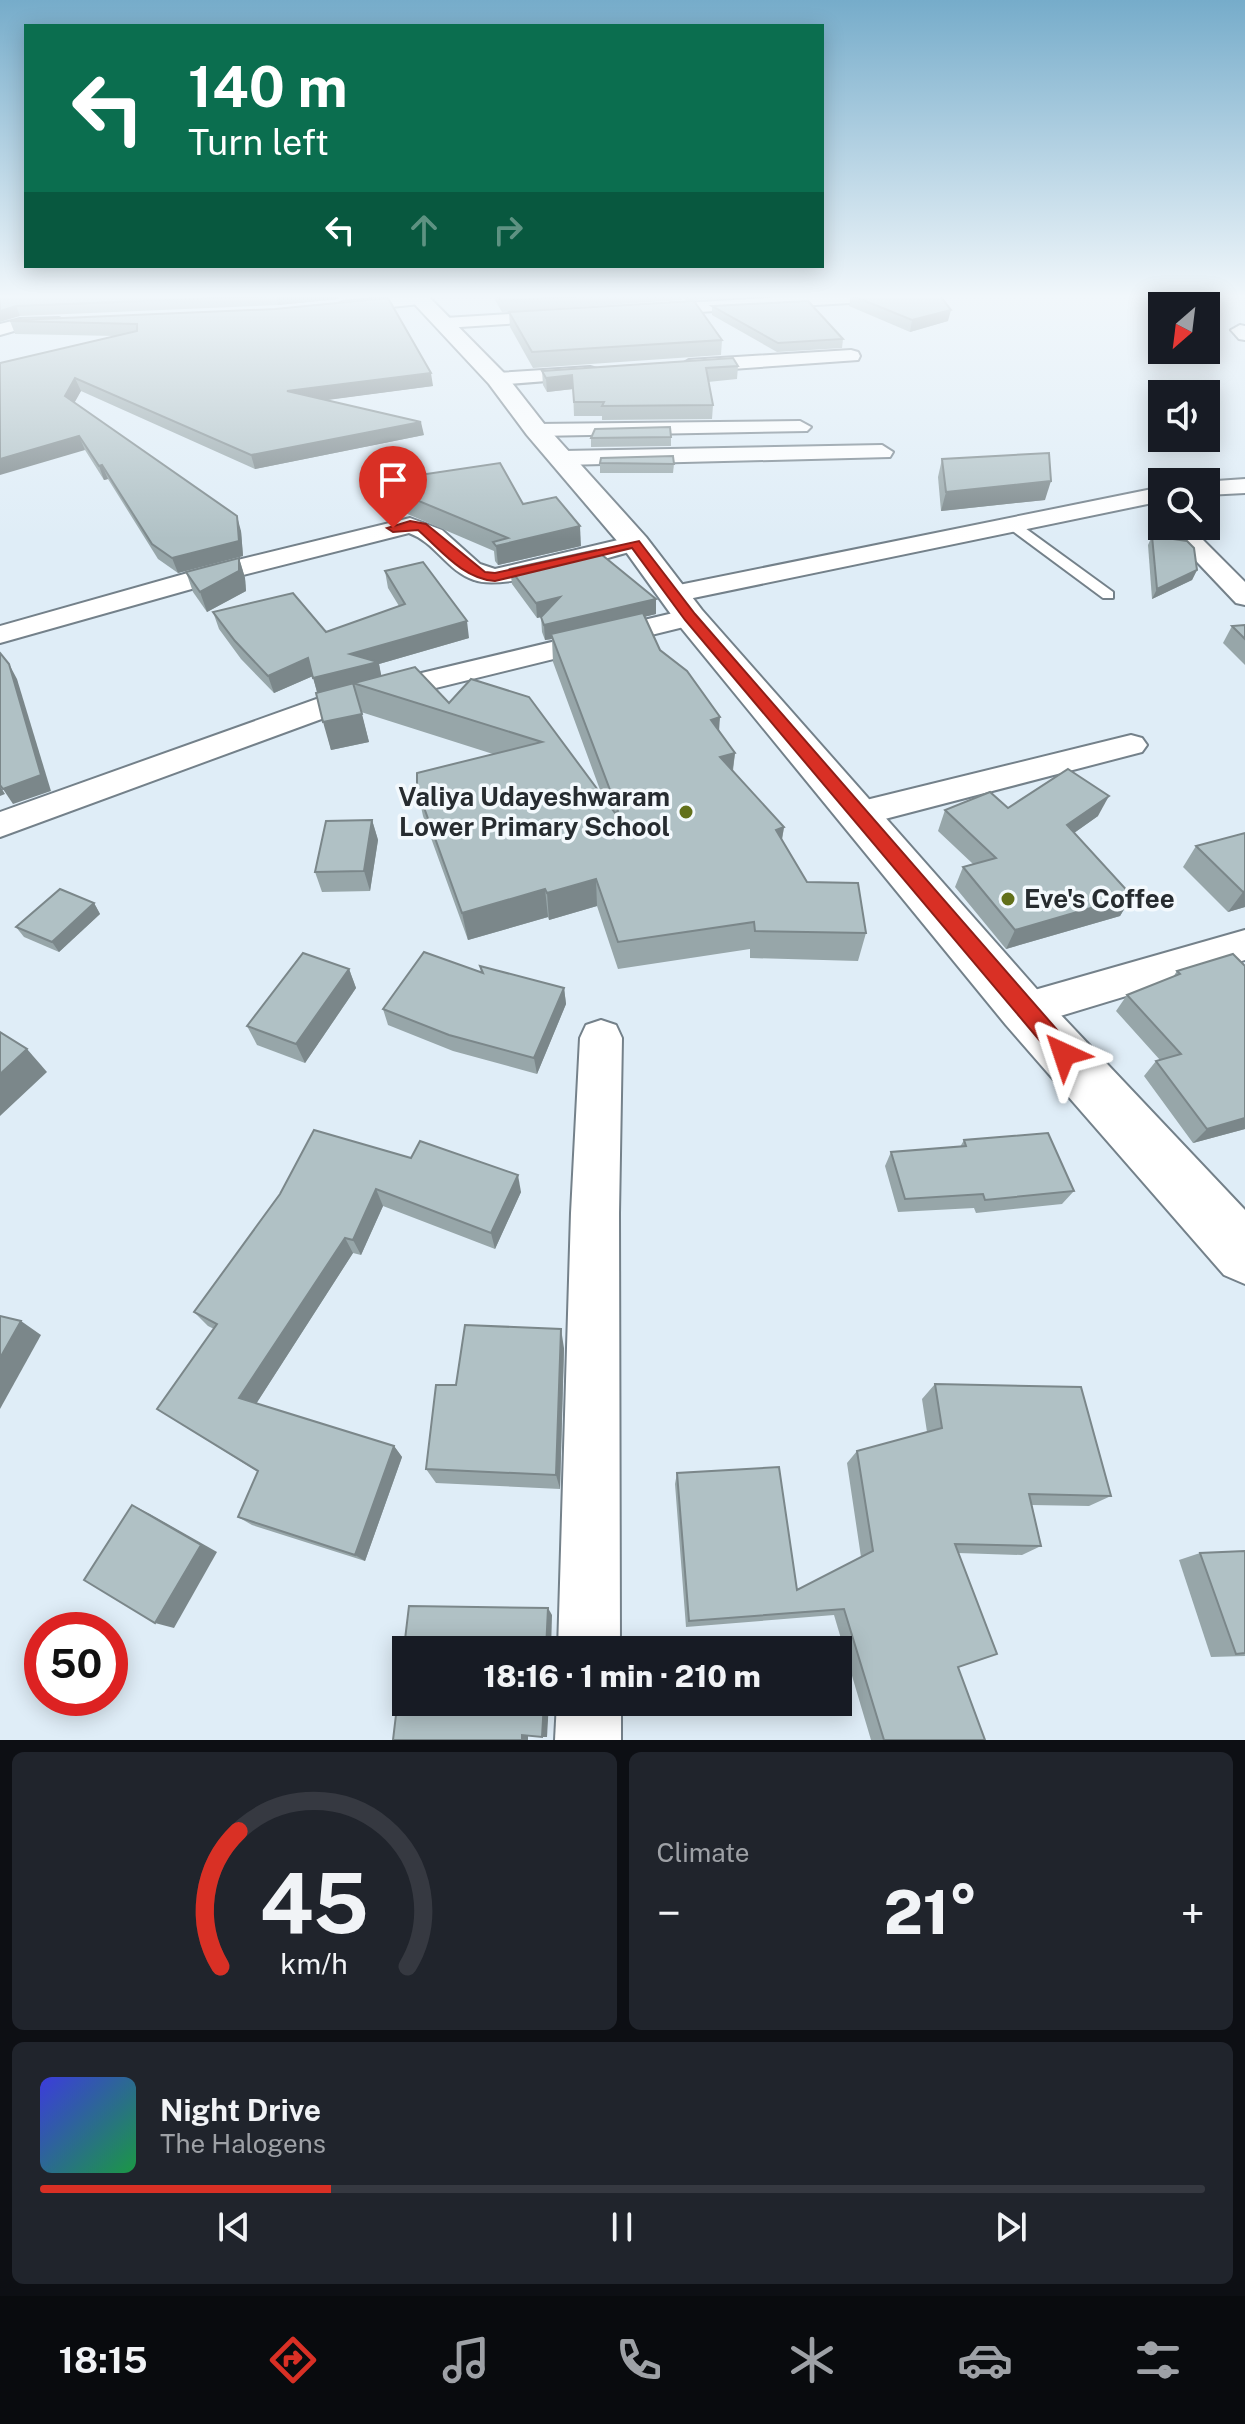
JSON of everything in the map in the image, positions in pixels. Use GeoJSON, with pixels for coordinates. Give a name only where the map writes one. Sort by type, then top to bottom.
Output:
{"type":"FeatureCollection","features":[{"type":"Feature","properties":{"kind":"main road"},"geometry":{"type":"LineString","coordinates":[[497,379],[635,543],[682,605],[1024,1010],[1245,1254]]}},
{"type":"Feature","properties":{"kind":"street"},"geometry":{"type":"LineString","coordinates":[[497,379],[524,377]]}},
{"type":"Feature","properties":{"kind":"street"},"geometry":{"type":"LineString","coordinates":[[549,444],[800,427]]}},
{"type":"Feature","properties":{"kind":"street"},"geometry":{"type":"LineString","coordinates":[[549,444],[882,452]]}},
{"type":"Feature","properties":{"kind":"street"},"geometry":{"type":"LineString","coordinates":[[1220,487],[1245,486]]}},
{"type":"Feature","properties":{"kind":"street"},"geometry":{"type":"LineString","coordinates":[[0,825],[336,703],[682,605],[1010,523],[1148,502]]}},
{"type":"Feature","properties":{"kind":"street"},"geometry":{"type":"LineString","coordinates":[[0,635],[218,573],[410,525],[422,527],[433,534],[470,570],[482,576],[495,577],[635,543]]}},
{"type":"Feature","properties":{"kind":"street"},"geometry":{"type":"LineString","coordinates":[[1189,540],[1245,597]]}},
{"type":"Feature","properties":{"kind":"street"},"geometry":{"type":"LineString","coordinates":[[858,814],[1131,745]]}},
{"type":"Feature","properties":{"kind":"street"},"geometry":{"type":"LineString","coordinates":[[1024,1010],[1245,945]]}},
{"type":"Feature","properties":{"kind":"street"},"geometry":{"type":"LineString","coordinates":[[589,1636],[595,1213],[601,1038]]}},
{"type":"Feature","properties":{"kind":"street"},"geometry":{"type":"LineString","coordinates":[[588,1740],[589,1716]]}},
{"type":"Feature","properties":{"kind":"lane"},"geometry":{"type":"LineString","coordinates":[[1010,523],[1108,595]]}},
{"type":"Feature","properties":{"kind":"building"},"geometry":{"type":"Polygon","coordinates":[[[0,377],[397,377],[287,391],[421,422],[251,455],[75,378],[65,396],[237,516],[239,541],[172,558],[152,544],[102,465],[99,466],[79,436],[0,459],[0,377]]]}},
{"type":"Feature","properties":{"kind":"building"},"geometry":{"type":"Polygon","coordinates":[[[572,377],[708,377],[713,405],[602,406],[604,402],[574,402],[572,377]]]}},
{"type":"Feature","properties":{"kind":"building"},"geometry":{"type":"Polygon","coordinates":[[[670,427],[671,437],[591,438],[595,429],[670,427]]]}},
{"type":"Feature","properties":{"kind":"building"},"geometry":{"type":"Polygon","coordinates":[[[1049,453],[1051,481],[946,492],[942,459],[1049,453]]]}},
{"type":"Feature","properties":{"kind":"building"},"geometry":{"type":"Polygon","coordinates":[[[673,456],[674,464],[600,463],[601,458],[673,456]]]}},
{"type":"Feature","properties":{"kind":"building"},"geometry":{"type":"Polygon","coordinates":[[[500,463],[523,504],[556,497],[580,526],[496,546],[493,542],[508,538],[373,482],[500,463]]]}},
{"type":"Feature","properties":{"kind":"building"},"geometry":{"type":"Polygon","coordinates":[[[1152,540],[1187,541],[1194,548],[1197,570],[1157,589],[1152,540]]]}},
{"type":"Feature","properties":{"kind":"building"},"geometry":{"type":"Polygon","coordinates":[[[596,550],[656,599],[544,625],[541,617],[560,597],[536,603],[510,569],[596,550]]]}},
{"type":"Feature","properties":{"kind":"building"},"geometry":{"type":"Polygon","coordinates":[[[239,558],[239,571],[200,592],[186,572],[239,558]]]}},
{"type":"Feature","properties":{"kind":"building"},"geometry":{"type":"Polygon","coordinates":[[[423,562],[467,621],[350,654],[378,662],[313,678],[308,658],[268,676],[213,612],[293,593],[326,632],[405,604],[385,571],[423,562]]]}},
{"type":"Feature","properties":{"kind":"building"},"geometry":{"type":"Polygon","coordinates":[[[643,613],[660,650],[687,671],[720,717],[711,720],[735,753],[720,757],[784,827],[776,830],[807,882],[858,883],[866,933],[755,931],[754,922],[618,942],[596,879],[547,893],[545,889],[462,913],[417,788],[417,773],[542,742],[353,683],[415,667],[449,703],[471,679],[529,697],[615,813],[618,811],[551,634],[643,613]]]}},
{"type":"Feature","properties":{"kind":"building"},"geometry":{"type":"Polygon","coordinates":[[[1245,625],[1245,639],[1232,626],[1245,625]]]}},
{"type":"Feature","properties":{"kind":"building"},"geometry":{"type":"Polygon","coordinates":[[[0,653],[9,664],[41,775],[3,789],[0,785],[0,653]]]}},
{"type":"Feature","properties":{"kind":"building"},"geometry":{"type":"Polygon","coordinates":[[[353,683],[362,714],[323,722],[316,693],[353,683]]]}},
{"type":"Feature","properties":{"kind":"building"},"geometry":{"type":"Polygon","coordinates":[[[1068,769],[1109,796],[1067,825],[1132,896],[1015,930],[963,867],[996,858],[945,810],[990,792],[1008,808],[1068,769]]]}},
{"type":"Feature","properties":{"kind":"building"},"geometry":{"type":"Polygon","coordinates":[[[372,820],[364,871],[315,872],[326,821],[372,820]]]}},
{"type":"Feature","properties":{"kind":"building"},"geometry":{"type":"Polygon","coordinates":[[[1245,833],[1245,891],[1243,892],[1196,846],[1245,833]]]}},
{"type":"Feature","properties":{"kind":"building"},"geometry":{"type":"Polygon","coordinates":[[[60,889],[94,903],[52,942],[16,927],[60,889]]]}},
{"type":"Feature","properties":{"kind":"building"},"geometry":{"type":"Polygon","coordinates":[[[424,952],[483,973],[480,966],[564,988],[534,1058],[449,1035],[383,1009],[424,952]]]}},
{"type":"Feature","properties":{"kind":"building"},"geometry":{"type":"Polygon","coordinates":[[[303,953],[349,969],[296,1044],[247,1026],[303,953]]]}},
{"type":"Feature","properties":{"kind":"building"},"geometry":{"type":"Polygon","coordinates":[[[1233,954],[1245,966],[1245,1118],[1207,1129],[1156,1061],[1181,1054],[1127,995],[1180,974],[1177,971],[1233,954]]]}},
{"type":"Feature","properties":{"kind":"building"},"geometry":{"type":"Polygon","coordinates":[[[0,1032],[27,1049],[0,1074],[0,1032]]]}},
{"type":"Feature","properties":{"kind":"building"},"geometry":{"type":"Polygon","coordinates":[[[314,1130],[411,1158],[420,1141],[518,1175],[491,1233],[376,1189],[353,1240],[345,1238],[239,1398],[394,1446],[355,1555],[238,1517],[258,1471],[157,1409],[217,1324],[194,1312],[280,1194],[314,1130]]]}},
{"type":"Feature","properties":{"kind":"building"},"geometry":{"type":"Polygon","coordinates":[[[1048,1133],[1074,1191],[985,1200],[983,1194],[905,1199],[891,1152],[966,1146],[964,1140],[1048,1133]]]}},
{"type":"Feature","properties":{"kind":"building"},"geometry":{"type":"Polygon","coordinates":[[[0,1316],[21,1321],[0,1358],[0,1316]]]}},
{"type":"Feature","properties":{"kind":"building"},"geometry":{"type":"Polygon","coordinates":[[[465,1325],[561,1329],[556,1475],[426,1469],[436,1385],[456,1385],[465,1325]]]}},
{"type":"Feature","properties":{"kind":"building"},"geometry":{"type":"Polygon","coordinates":[[[935,1384],[1081,1387],[1111,1496],[1029,1494],[1041,1546],[955,1544],[997,1654],[958,1667],[985,1740],[884,1740],[844,1609],[689,1621],[677,1473],[779,1467],[797,1590],[873,1551],[857,1451],[942,1428],[935,1384]]]}},
{"type":"Feature","properties":{"kind":"building"},"geometry":{"type":"Polygon","coordinates":[[[132,1505],[201,1545],[155,1623],[84,1580],[132,1505]]]}},
{"type":"Feature","properties":{"kind":"building"},"geometry":{"type":"Polygon","coordinates":[[[1245,1551],[1245,1653],[1236,1654],[1200,1553],[1245,1551]]]}},
{"type":"Feature","properties":{"kind":"building"},"geometry":{"type":"Polygon","coordinates":[[[409,1606],[548,1608],[547,1636],[405,1636],[409,1606]]]}},
{"type":"Feature","properties":{"kind":"building"},"geometry":{"type":"Polygon","coordinates":[[[396,1716],[543,1716],[542,1737],[522,1735],[522,1740],[393,1740],[396,1716]]]}},
{"type":"Feature","properties":{"kind":"place","name":"Valiya Udayeshwaram Lower Primary School"},"geometry":{"type":"Point","coordinates":[686,812]}},
{"type":"Feature","properties":{"kind":"place","name":"Eve's Coffee"},"geometry":{"type":"Point","coordinates":[1008,899]}},
{"type":"Feature","properties":{"kind":"route"},"geometry":{"type":"LineString","coordinates":[[393,528],[410,525],[422,527],[470,570],[482,576],[495,577],[635,543],[690,617],[1064,1054]]}}]}
